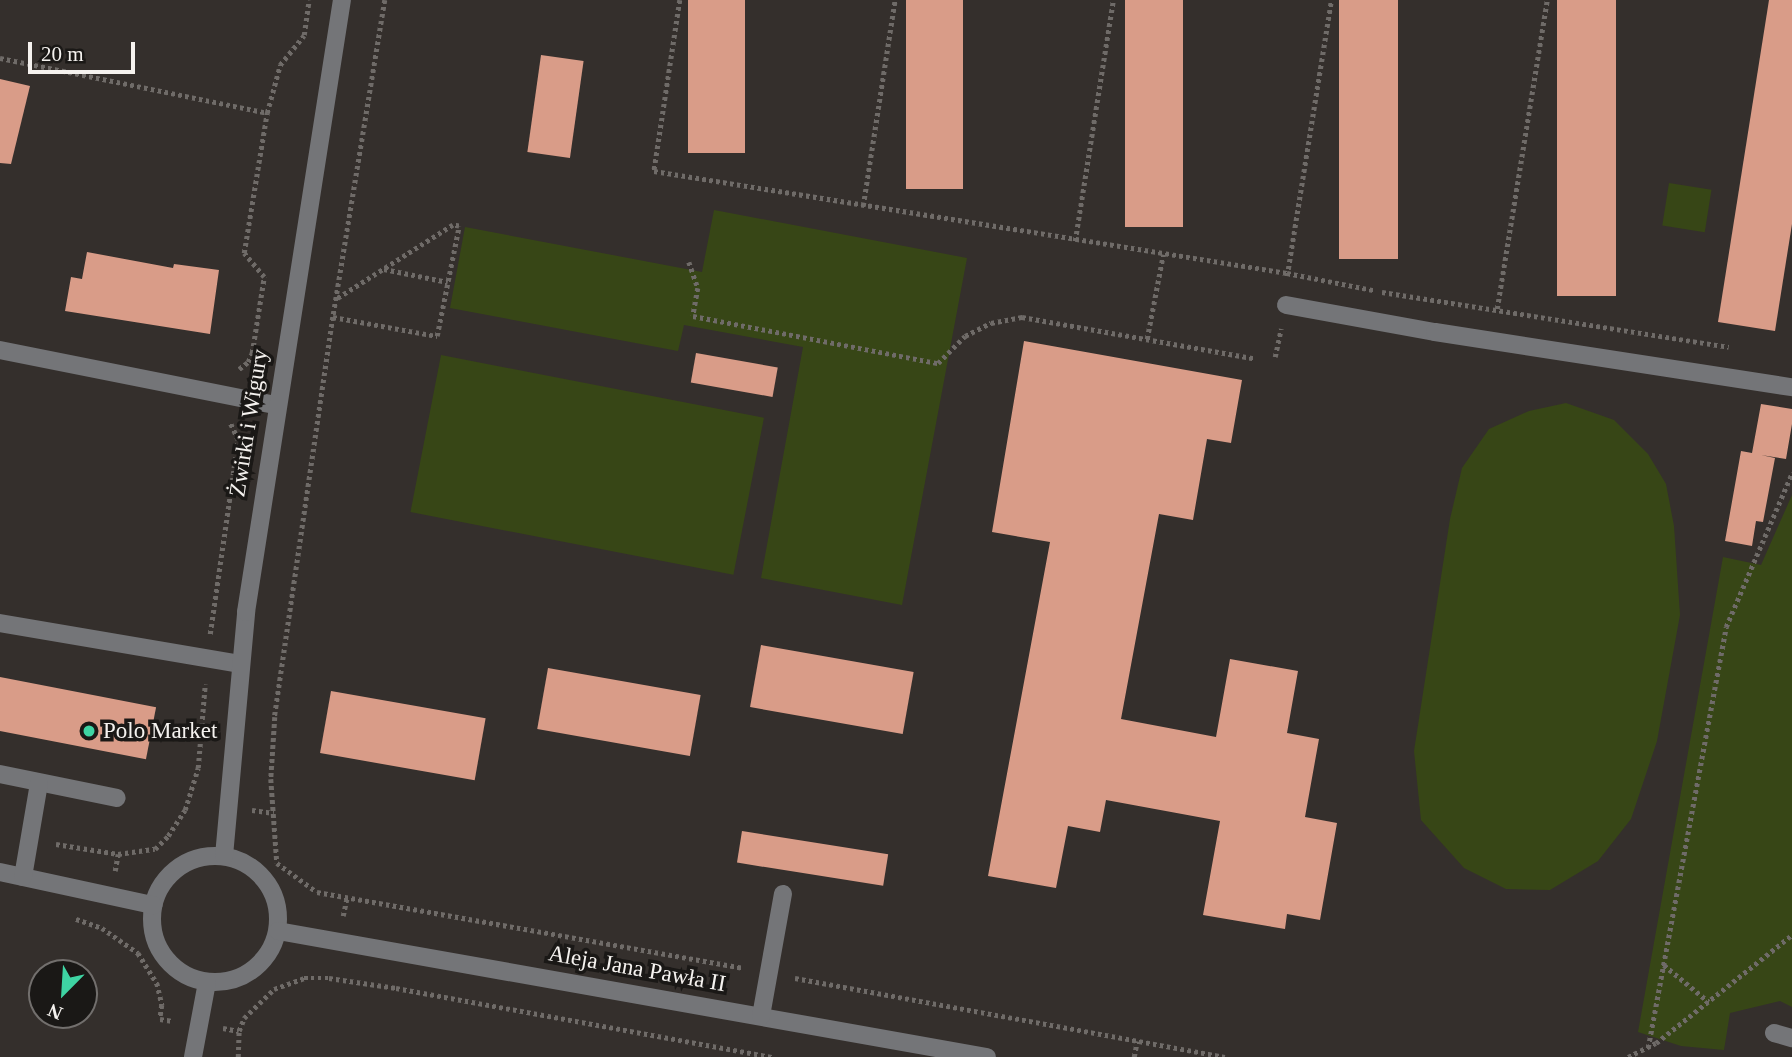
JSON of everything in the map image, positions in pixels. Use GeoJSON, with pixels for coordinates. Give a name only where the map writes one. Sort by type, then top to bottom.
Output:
{"type":"FeatureCollection","features":[{"type":"Feature","properties":{"kind":"street","name":"Żwirki i Wigury"},"geometry":{"type":"LineString","coordinates":[[224,856],[240,664],[276,405],[342,0]]}},
{"type":"Feature","properties":{"kind":"street"},"geometry":{"type":"LineString","coordinates":[[1286,305],[1449,334],[1792,387]]}},
{"type":"Feature","properties":{"kind":"street"},"geometry":{"type":"LineString","coordinates":[[0,350],[276,405]]}},
{"type":"Feature","properties":{"kind":"street"},"geometry":{"type":"LineString","coordinates":[[0,623],[240,664]]}},
{"type":"Feature","properties":{"kind":"street"},"geometry":{"type":"LineString","coordinates":[[0,774],[117,798]]}},
{"type":"Feature","properties":{"kind":"street"},"geometry":{"type":"LineString","coordinates":[[23,877],[39,783]]}},
{"type":"Feature","properties":{"kind":"street"},"geometry":{"type":"LineString","coordinates":[[208,856],[224,856],[243,862],[260,874],[272,891],[279,910],[278,931],[272,949],[260,965],[245,976],[227,982],[207,982],[187,977],[170,964],[158,947],[152,926],[153,905],[167,877],[179,867],[208,856]]}},
{"type":"Feature","properties":{"kind":"street"},"geometry":{"type":"LineString","coordinates":[[0,872],[153,905]]}},
{"type":"Feature","properties":{"kind":"street"},"geometry":{"type":"LineString","coordinates":[[761,1016],[783,894]]}},
{"type":"Feature","properties":{"kind":"street","name":"Aleja Jana Pawła II"},"geometry":{"type":"LineString","coordinates":[[278,931],[987,1057]]}},
{"type":"Feature","properties":{"kind":"street"},"geometry":{"type":"LineString","coordinates":[[193,1057],[207,982]]}},
{"type":"Feature","properties":{"kind":"street"},"geometry":{"type":"LineString","coordinates":[[1774,1033],[1792,1038]]}},
{"type":"Feature","properties":{"kind":"path"},"geometry":{"type":"LineString","coordinates":[[232,372],[248,362],[264,277],[244,253],[267,113],[280,65],[304,35],[309,0]]}},
{"type":"Feature","properties":{"kind":"path"},"geometry":{"type":"LineString","coordinates":[[385,0],[333,317],[275,716],[271,779],[276,863],[317,892],[1226,1057]]}},
{"type":"Feature","properties":{"kind":"path"},"geometry":{"type":"LineString","coordinates":[[680,0],[654,171],[1741,349]]}},
{"type":"Feature","properties":{"kind":"path"},"geometry":{"type":"LineString","coordinates":[[863,206],[895,0]]}},
{"type":"Feature","properties":{"kind":"path"},"geometry":{"type":"LineString","coordinates":[[1075,241],[1113,0]]}},
{"type":"Feature","properties":{"kind":"path"},"geometry":{"type":"LineString","coordinates":[[1286,305],[1287,274],[1331,0]]}},
{"type":"Feature","properties":{"kind":"path"},"geometry":{"type":"LineString","coordinates":[[1497,309],[1547,0]]}},
{"type":"Feature","properties":{"kind":"path"},"geometry":{"type":"LineString","coordinates":[[0,58],[267,113]]}},
{"type":"Feature","properties":{"kind":"path"},"geometry":{"type":"LineString","coordinates":[[333,317],[438,336],[459,226],[453,225],[336,299]]}},
{"type":"Feature","properties":{"kind":"path"},"geometry":{"type":"LineString","coordinates":[[1147,339],[1163,255]]}},
{"type":"Feature","properties":{"kind":"path"},"geometry":{"type":"LineString","coordinates":[[689,262],[698,288],[693,316],[938,363],[965,337],[991,323],[1022,317],[1253,358]]}},
{"type":"Feature","properties":{"kind":"path"},"geometry":{"type":"LineString","coordinates":[[384,269],[448,282]]}},
{"type":"Feature","properties":{"kind":"path"},"geometry":{"type":"LineString","coordinates":[[28,839],[118,854],[155,849],[178,824],[198,768],[207,659],[238,440],[225,420]]}},
{"type":"Feature","properties":{"kind":"path"},"geometry":{"type":"LineString","coordinates":[[1648,1048],[1726,627],[1792,473]]}},
{"type":"Feature","properties":{"kind":"path"},"geometry":{"type":"LineString","coordinates":[[68,916],[102,928],[138,953],[157,983],[162,1005],[160,1019]]}},
{"type":"Feature","properties":{"kind":"path"},"geometry":{"type":"LineString","coordinates":[[1628,1057],[1648,1048],[1792,935]]}},
{"type":"Feature","properties":{"kind":"path"},"geometry":{"type":"LineString","coordinates":[[1664,965],[1709,1002]]}},
{"type":"Feature","properties":{"kind":"path"},"geometry":{"type":"LineString","coordinates":[[238,1057],[239,1031],[244,1018],[256,1005],[274,989],[304,978],[317,978],[396,988],[772,1057]]}},
{"type":"Feature","properties":{"kind":"path"},"geometry":{"type":"LineString","coordinates":[[1134,1057],[1137,1041]]}},
{"type":"Feature","properties":{"kind":"green space"},"geometry":{"type":"Polygon","coordinates":[[[1669,183],[1711,190],[1705,232],[1662,225],[1669,183]]]}},
{"type":"Feature","properties":{"kind":"green space"},"geometry":{"type":"Polygon","coordinates":[[[714,210],[967,258],[902,605],[761,578],[803,347],[684,325],[678,351],[450,308],[465,227],[702,272],[714,210]]]}},
{"type":"Feature","properties":{"kind":"green space"},"geometry":{"type":"Polygon","coordinates":[[[441,355],[764,418],[733,575],[410,512],[441,355]]]}},
{"type":"Feature","properties":{"kind":"green space"},"geometry":{"type":"Polygon","coordinates":[[[1566,403],[1614,420],[1648,454],[1666,484],[1674,526],[1680,615],[1657,741],[1631,819],[1598,861],[1550,890],[1506,889],[1464,868],[1421,820],[1414,751],[1450,519],[1462,468],[1489,429],[1529,411],[1566,403]]]}},
{"type":"Feature","properties":{"kind":"green space"},"geometry":{"type":"Polygon","coordinates":[[[1792,495],[1792,1007],[1780,1001],[1730,1013],[1724,1050],[1681,1046],[1638,1032],[1723,557],[1761,565],[1792,495]]]}},
{"type":"Feature","properties":{"kind":"building"},"geometry":{"type":"Polygon","coordinates":[[[688,0],[745,0],[745,153],[688,153],[688,0]]]}},
{"type":"Feature","properties":{"kind":"building"},"geometry":{"type":"Polygon","coordinates":[[[906,0],[963,0],[963,189],[906,189],[906,0]]]}},
{"type":"Feature","properties":{"kind":"building"},"geometry":{"type":"Polygon","coordinates":[[[1125,0],[1183,0],[1183,227],[1125,227],[1125,0]]]}},
{"type":"Feature","properties":{"kind":"building"},"geometry":{"type":"Polygon","coordinates":[[[1339,0],[1398,0],[1398,259],[1339,259],[1339,0]]]}},
{"type":"Feature","properties":{"kind":"building"},"geometry":{"type":"Polygon","coordinates":[[[1557,0],[1616,0],[1616,296],[1557,296],[1557,0]]]}},
{"type":"Feature","properties":{"kind":"building"},"geometry":{"type":"Polygon","coordinates":[[[1769,0],[1792,0],[1792,224],[1775,331],[1718,322],[1769,0]]]}},
{"type":"Feature","properties":{"kind":"building"},"geometry":{"type":"Polygon","coordinates":[[[541,55],[584,61],[570,158],[527,152],[541,55]]]}},
{"type":"Feature","properties":{"kind":"building"},"geometry":{"type":"Polygon","coordinates":[[[0,79],[30,86],[11,164],[0,163],[0,79]]]}},
{"type":"Feature","properties":{"kind":"building"},"geometry":{"type":"Polygon","coordinates":[[[87,252],[173,268],[174,264],[219,270],[210,334],[65,311],[71,277],[82,279],[87,252]]]}},
{"type":"Feature","properties":{"kind":"building"},"geometry":{"type":"Polygon","coordinates":[[[1024,341],[1242,380],[1231,443],[1207,439],[1193,520],[1159,514],[1121,719],[1216,737],[1230,659],[1298,671],[1287,733],[1319,739],[1305,817],[1337,823],[1320,920],[1287,914],[1285,929],[1203,915],[1220,821],[1106,800],[1100,832],[1068,826],[1056,888],[988,876],[1050,542],[992,532],[1024,341]]]}},
{"type":"Feature","properties":{"kind":"building"},"geometry":{"type":"Polygon","coordinates":[[[696,353],[778,367],[773,397],[691,383],[696,353]]]}},
{"type":"Feature","properties":{"kind":"building"},"geometry":{"type":"Polygon","coordinates":[[[1761,404],[1792,409],[1792,424],[1786,459],[1761,455],[1775,458],[1763,522],[1756,521],[1752,546],[1725,541],[1741,451],[1752,453],[1761,404]]]}},
{"type":"Feature","properties":{"kind":"building"},"geometry":{"type":"Polygon","coordinates":[[[761,645],[914,672],[903,734],[750,707],[761,645]]]}},
{"type":"Feature","properties":{"kind":"building"},"geometry":{"type":"Polygon","coordinates":[[[548,668],[701,695],[690,756],[537,729],[548,668]]]}},
{"type":"Feature","properties":{"kind":"building"},"geometry":{"type":"Polygon","coordinates":[[[0,677],[156,707],[146,759],[0,731],[0,677]]]}},
{"type":"Feature","properties":{"kind":"building"},"geometry":{"type":"Polygon","coordinates":[[[331,691],[486,718],[475,780],[320,753],[331,691]]]}},
{"type":"Feature","properties":{"kind":"building"},"geometry":{"type":"Polygon","coordinates":[[[742,831],[888,854],[883,886],[737,863],[742,831]]]}},
{"type":"Feature","properties":{"kind":"place","name":"Polo Market"},"geometry":{"type":"Point","coordinates":[89,731]}}]}
